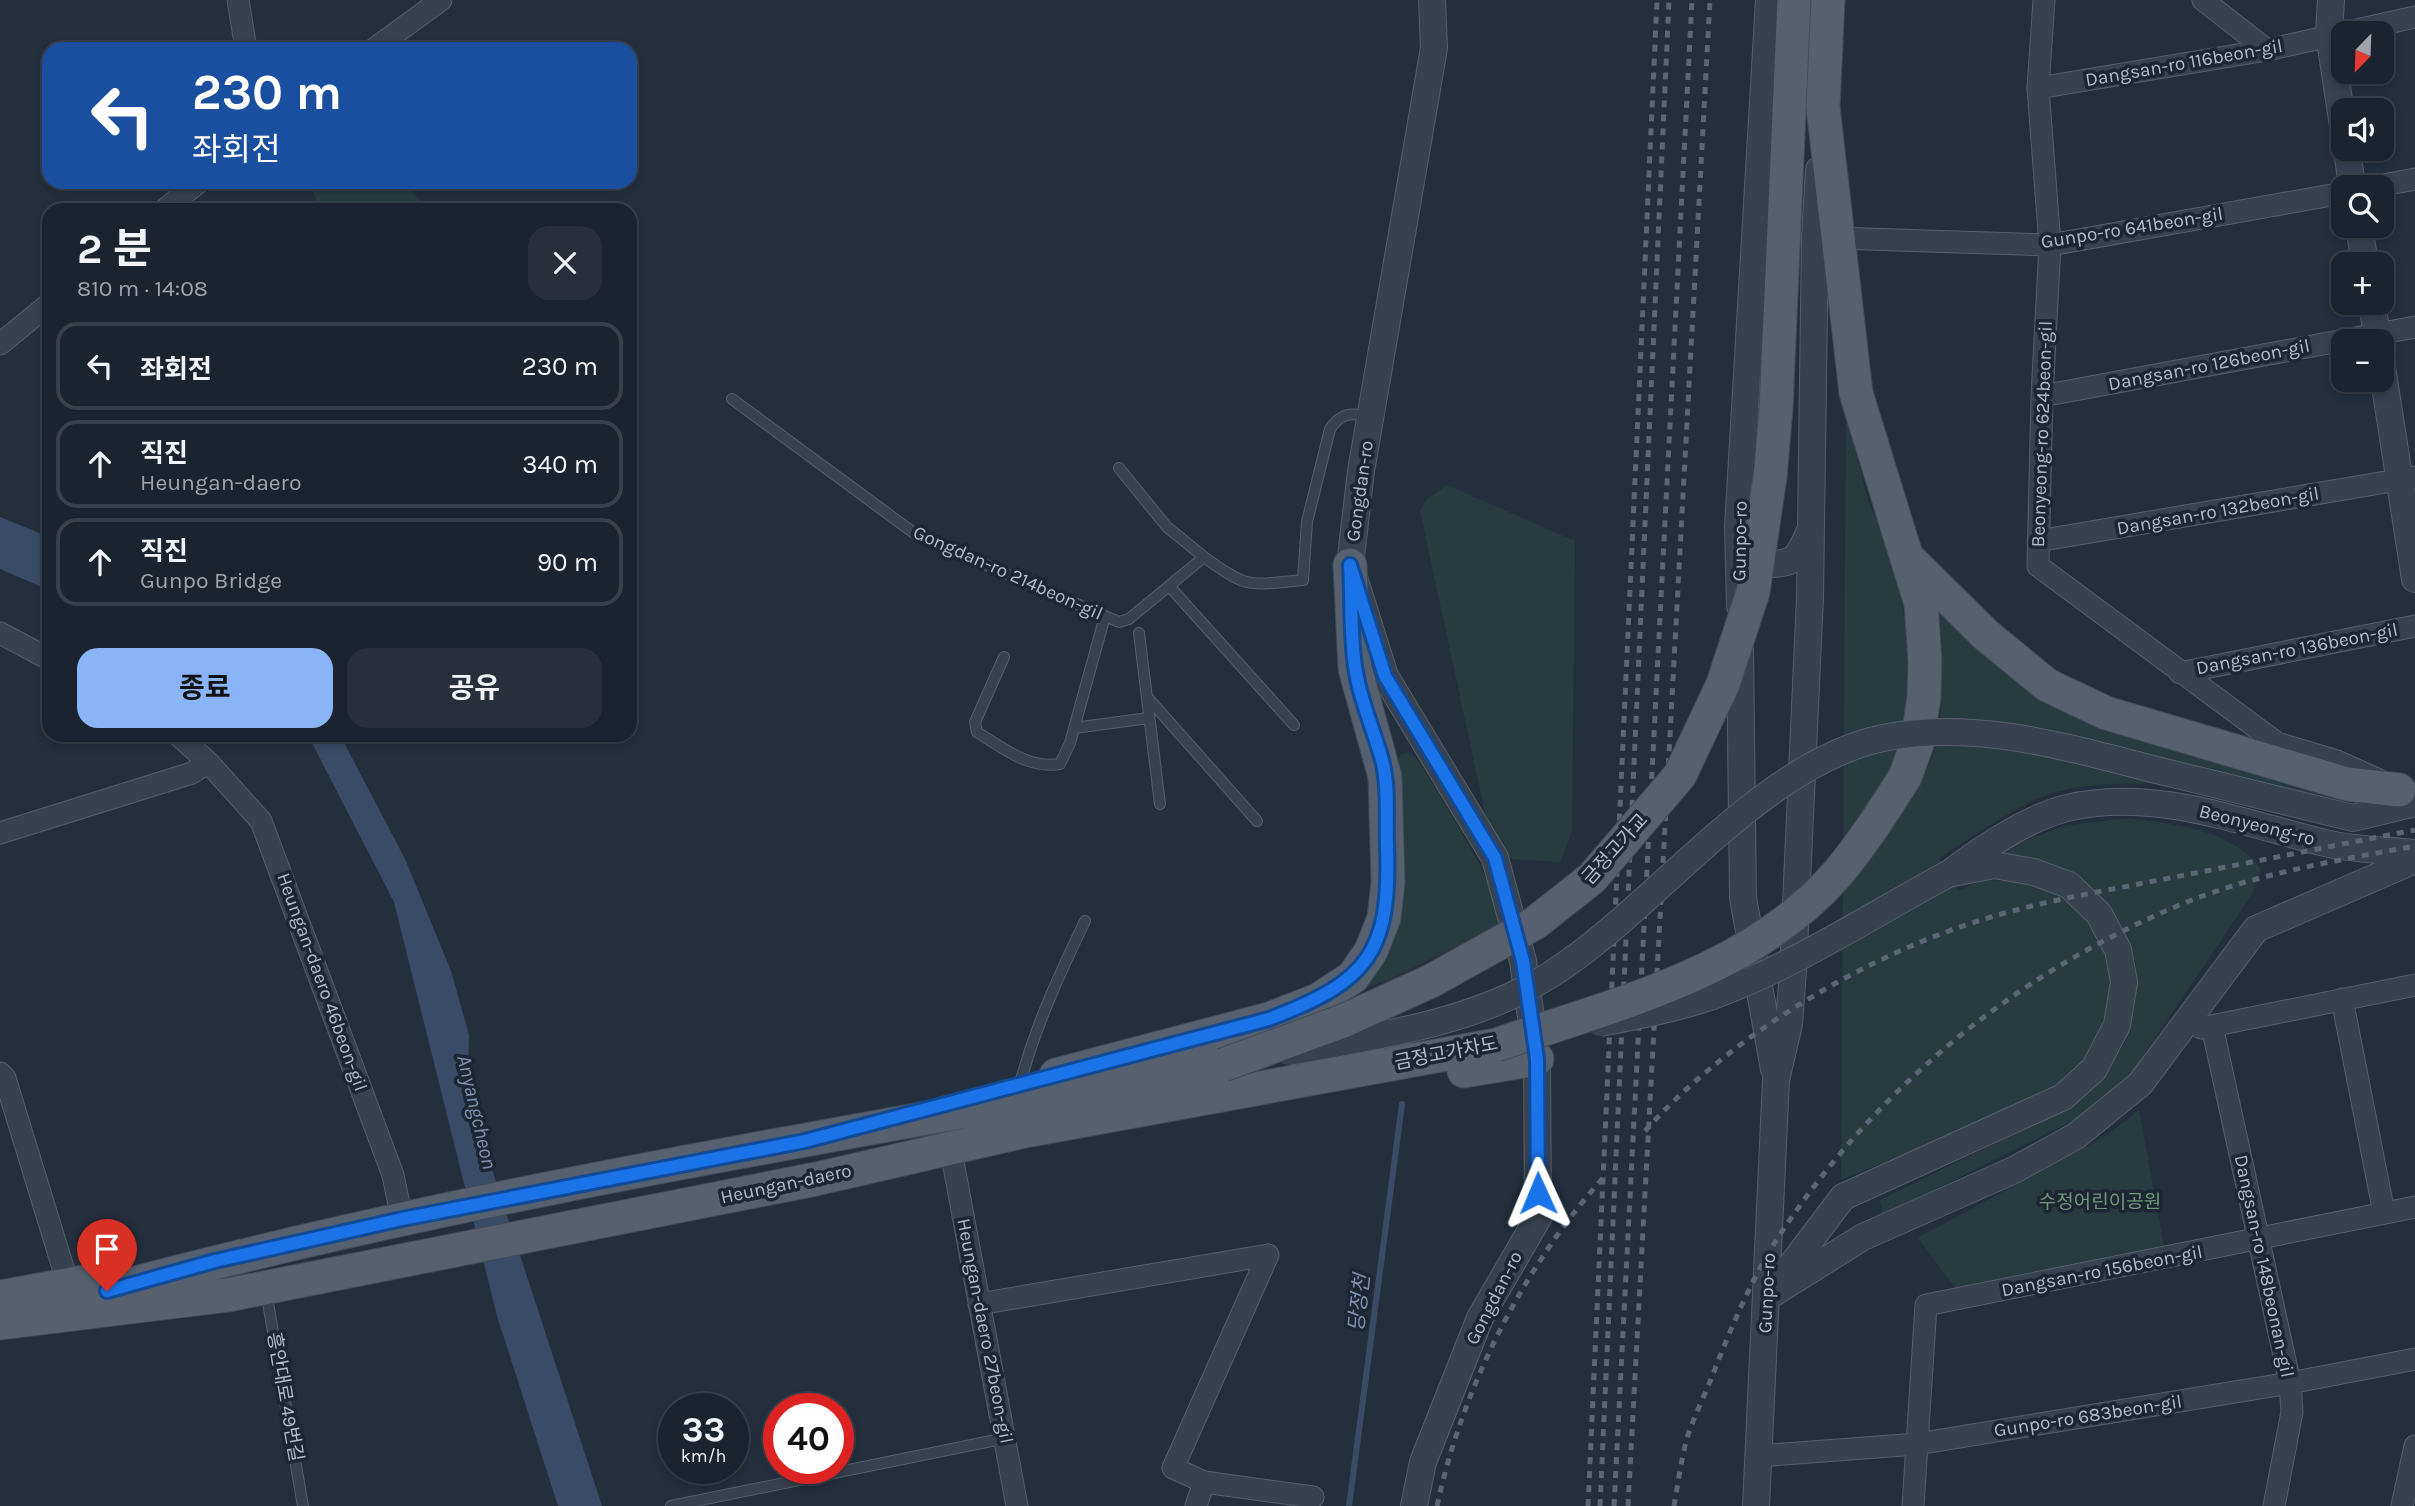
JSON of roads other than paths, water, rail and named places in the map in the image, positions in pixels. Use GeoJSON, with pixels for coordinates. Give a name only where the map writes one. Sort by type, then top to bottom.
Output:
{"type":"FeatureCollection","features":[{"type":"Feature","properties":{"kind":"main road","name":"금정고가교"},"geometry":{"type":"LineString","coordinates":[[1223,1065],[1343,1021],[1431,981],[1535,923],[1592,878],[1680,775],[1723,684],[1753,592],[1770,477],[1776,409],[1794,0]]}},
{"type":"Feature","properties":{"kind":"main road","name":"Gunpo-ro"},"geometry":{"type":"LineString","coordinates":[[1828,0],[1823,107],[1836,238],[1856,393],[1920,604],[1925,661],[1917,744],[1905,777]]}},
{"type":"Feature","properties":{"kind":"main road"},"geometry":{"type":"LineString","coordinates":[[1907,556],[1986,635],[2047,685],[2106,713],[2347,784],[2410,795]]}},
{"type":"Feature","properties":{"kind":"main road"},"geometry":{"type":"LineString","coordinates":[[1020,1106],[1318,1000],[1353,977],[1371,951],[1384,918],[1388,883],[1385,777],[1355,668],[1350,565]]}},
{"type":"Feature","properties":{"kind":"main road","name":"금정고가차도"},"geometry":{"type":"LineString","coordinates":[[1020,1106],[1496,1045],[1675,984],[1729,958],[1770,931],[1836,875],[1870,832],[1905,777]]}},
{"type":"Feature","properties":{"kind":"main road"},"geometry":{"type":"LineString","coordinates":[[816,1179],[1537,1059]]}},
{"type":"Feature","properties":{"kind":"main road"},"geometry":{"type":"LineString","coordinates":[[1020,1106],[1223,1065]]}},
{"type":"Feature","properties":{"kind":"main road","name":"Heungan-daero"},"geometry":{"type":"LineString","coordinates":[[413,1218],[805,1141],[1020,1106]]}},
{"type":"Feature","properties":{"kind":"main road","name":"Heungan-daero"},"geometry":{"type":"LineString","coordinates":[[266,1288],[816,1179],[1020,1106]]}},
{"type":"Feature","properties":{"kind":"main road"},"geometry":{"type":"LineString","coordinates":[[0,1321],[215,1261],[413,1218]]}},
{"type":"Feature","properties":{"kind":"main road"},"geometry":{"type":"LineString","coordinates":[[0,1297],[215,1261]]}},
{"type":"Feature","properties":{"kind":"main road"},"geometry":{"type":"LineString","coordinates":[[0,1343],[266,1288]]}},
{"type":"Feature","properties":{"kind":"main road"},"geometry":{"type":"LineString","coordinates":[[0,1321],[228,1295]]}},
{"type":"Feature","properties":{"kind":"street"},"geometry":{"type":"LineString","coordinates":[[238,0],[245,42]]}},
{"type":"Feature","properties":{"kind":"street"},"geometry":{"type":"LineString","coordinates":[[384,42],[442,0]]}},
{"type":"Feature","properties":{"kind":"street","name":"Gongdan-ro"},"geometry":{"type":"LineString","coordinates":[[1414,1506],[1423,1462],[1480,1318],[1538,1218],[1537,1059],[1523,961],[1495,858],[1385,676],[1350,565],[1370,416],[1434,47],[1432,0]]}},
{"type":"Feature","properties":{"kind":"street","name":"Gunpo-ro"},"geometry":{"type":"LineString","coordinates":[[1769,0],[1738,527],[1743,898],[1776,1080]]}},
{"type":"Feature","properties":{"kind":"street","name":"Beonyeong-ro 624beon-gil"},"geometry":{"type":"LineString","coordinates":[[2044,0],[2038,88],[2050,245],[2042,396],[2038,566],[2277,743],[2337,761],[2410,795]]}},
{"type":"Feature","properties":{"kind":"street"},"geometry":{"type":"LineString","coordinates":[[2330,0],[2329,34],[2339,98]]}},
{"type":"Feature","properties":{"kind":"street"},"geometry":{"type":"LineString","coordinates":[[2215,3],[2267,50]]}},
{"type":"Feature","properties":{"kind":"street","name":"Dangsan-ro 116beon-gil"},"geometry":{"type":"LineString","coordinates":[[2038,88],[2267,50],[2329,34],[2415,17]]}},
{"type":"Feature","properties":{"kind":"street","name":"Gunpo-ro"},"geometry":{"type":"LineString","coordinates":[[1756,1506],[1776,1080],[1789,1024],[1793,970],[1810,597],[1815,237],[1823,107]]}},
{"type":"Feature","properties":{"kind":"street"},"geometry":{"type":"LineString","coordinates":[[2394,183],[2415,179]]}},
{"type":"Feature","properties":{"kind":"street"},"geometry":{"type":"LineString","coordinates":[[173,203],[190,189]]}},
{"type":"Feature","properties":{"kind":"street","name":"Gunpo-ro 641beon-gil"},"geometry":{"type":"LineString","coordinates":[[1836,238],[2050,245],[2331,195]]}},
{"type":"Feature","properties":{"kind":"street"},"geometry":{"type":"LineString","coordinates":[[0,344],[42,310]]}},
{"type":"Feature","properties":{"kind":"street","name":"Dangsan-ro 126beon-gil"},"geometry":{"type":"LineString","coordinates":[[2394,333],[2415,327]]}},
{"type":"Feature","properties":{"kind":"street","name":"Dangsan-ro 126beon-gil"},"geometry":{"type":"LineString","coordinates":[[2042,396],[2331,345]]}},
{"type":"Feature","properties":{"kind":"street"},"geometry":{"type":"LineString","coordinates":[[2388,392],[2407,478],[2415,579]]}},
{"type":"Feature","properties":{"kind":"street","name":"Dangsan-ro 132beon-gil"},"geometry":{"type":"LineString","coordinates":[[2038,541],[2407,478]]}},
{"type":"Feature","properties":{"kind":"street"},"geometry":{"type":"LineString","coordinates":[[1738,527],[1750,549],[1767,564],[1785,564],[1800,554],[1809,531]]}},
{"type":"Feature","properties":{"kind":"street","name":"Dangsan-ro 136beon-gil"},"geometry":{"type":"LineString","coordinates":[[2180,673],[2415,626]]}},
{"type":"Feature","properties":{"kind":"street"},"geometry":{"type":"LineString","coordinates":[[0,633],[42,655]]}},
{"type":"Feature","properties":{"kind":"street"},"geometry":{"type":"LineString","coordinates":[[1223,1065],[1424,1028],[1483,1006],[1549,975],[1768,794],[1818,762],[1881,739],[1937,732],[2011,735],[2353,818],[2410,795]]}},
{"type":"Feature","properties":{"kind":"street","name":"Heungan-daero 46beon-gil"},"geometry":{"type":"LineString","coordinates":[[186,742],[248,804],[272,846],[393,1175],[413,1218]]}},
{"type":"Feature","properties":{"kind":"street"},"geometry":{"type":"LineString","coordinates":[[0,833],[192,773],[208,762]]}},
{"type":"Feature","properties":{"kind":"street","name":"Beonyeong-ro"},"geometry":{"type":"LineString","coordinates":[[1948,874],[1994,840],[2067,808],[2124,803],[2200,809],[2328,844],[2415,853]]}},
{"type":"Feature","properties":{"kind":"street"},"geometry":{"type":"LineString","coordinates":[[1767,1297],[1863,1237],[2014,1170],[2076,1136],[2140,1084],[2256,929],[2415,860]]}},
{"type":"Feature","properties":{"kind":"street"},"geometry":{"type":"LineString","coordinates":[[1496,1045],[1672,1008],[1711,996],[1773,969],[1948,874],[1994,865],[2034,872],[2068,885],[2099,914],[2118,950],[2124,982],[2118,1025],[2094,1069],[2063,1097],[1843,1197],[1767,1297]]}},
{"type":"Feature","properties":{"kind":"street"},"geometry":{"type":"LineString","coordinates":[[2177,1033],[2415,985]]}},
{"type":"Feature","properties":{"kind":"street"},"geometry":{"type":"LineString","coordinates":[[2342,999],[2384,1213]]}},
{"type":"Feature","properties":{"kind":"street","name":"Dangsan-ro 148beonan-gil"},"geometry":{"type":"LineString","coordinates":[[2212,1026],[2290,1383],[2292,1412],[2274,1506]]}},
{"type":"Feature","properties":{"kind":"street"},"geometry":{"type":"LineString","coordinates":[[0,1073],[5,1078],[68,1284]]}},
{"type":"Feature","properties":{"kind":"street","name":"Heungan-daero 27beon-gil"},"geometry":{"type":"LineString","coordinates":[[952,1156],[1017,1506]]}},
{"type":"Feature","properties":{"kind":"street","name":"Dangsan-ro 156beon-gil"},"geometry":{"type":"LineString","coordinates":[[1917,1444],[1926,1305],[2258,1241],[2415,1207]]}},
{"type":"Feature","properties":{"kind":"street"},"geometry":{"type":"LineString","coordinates":[[979,1304],[1268,1255],[1173,1468],[1205,1482],[1313,1497]]}},
{"type":"Feature","properties":{"kind":"street","name":"Gunpo-ro 683beon-gil"},"geometry":{"type":"LineString","coordinates":[[1759,1456],[1917,1444],[2290,1383],[2415,1359]]}},
{"type":"Feature","properties":{"kind":"street"},"geometry":{"type":"LineString","coordinates":[[1913,1506],[1917,1444]]}},
{"type":"Feature","properties":{"kind":"street"},"geometry":{"type":"LineString","coordinates":[[2407,1502],[2415,1446]]}},
{"type":"Feature","properties":{"kind":"street"},"geometry":{"type":"LineString","coordinates":[[1196,1506],[1205,1482]]}},
{"type":"Feature","properties":{"kind":"lane","name":"Gongdan-ro 214beon-gil"},"geometry":{"type":"LineString","coordinates":[[732,399],[918,537],[1119,622],[1129,619],[1204,557]]}},
{"type":"Feature","properties":{"kind":"lane"},"geometry":{"type":"LineString","coordinates":[[1119,468],[1167,527],[1233,578],[1250,585],[1303,580],[1307,522],[1330,429],[1336,420],[1349,413],[1370,416]]}},
{"type":"Feature","properties":{"kind":"lane"},"geometry":{"type":"LineString","coordinates":[[1170,587],[1294,724]]}},
{"type":"Feature","properties":{"kind":"lane"},"geometry":{"type":"LineString","coordinates":[[1004,657],[975,722],[977,732],[1019,758],[1047,766],[1060,764],[1074,728],[1105,616]]}},
{"type":"Feature","properties":{"kind":"lane"},"geometry":{"type":"LineString","coordinates":[[1139,633],[1160,804]]}},
{"type":"Feature","properties":{"kind":"lane"},"geometry":{"type":"LineString","coordinates":[[1147,697],[1257,821]]}},
{"type":"Feature","properties":{"kind":"lane"},"geometry":{"type":"LineString","coordinates":[[1074,728],[1149,718]]}},
{"type":"Feature","properties":{"kind":"lane"},"geometry":{"type":"LineString","coordinates":[[1020,1106],[1031,1041],[1047,1000],[1085,921]]}},
{"type":"Feature","properties":{"kind":"lane","name":"흥안대로 49번길"},"geometry":{"type":"LineString","coordinates":[[266,1288],[303,1506]]}},
{"type":"Feature","properties":{"kind":"lane"},"geometry":{"type":"LineString","coordinates":[[671,1506],[1006,1438]]}},
{"type":"Feature","properties":{"kind":"water"},"geometry":{"type":"Polygon","coordinates":[[[0,517],[42,534],[42,587],[0,569],[0,517]]]}},
{"type":"Feature","properties":{"kind":"water"},"geometry":{"type":"Polygon","coordinates":[[[309,742],[344,742],[405,859],[451,971],[469,1035],[467,1093],[602,1506],[558,1506],[497,1316],[394,902],[309,742]]]}},
{"type":"Feature","properties":{"kind":"waterway","name":"당정천"},"geometry":{"type":"LineString","coordinates":[[1349,1506],[1402,1104]]}},
{"type":"Feature","properties":{"kind":"railway"},"geometry":{"type":"LineString","coordinates":[[1588,1506],[1657,0]]}},
{"type":"Feature","properties":{"kind":"railway"},"geometry":{"type":"LineString","coordinates":[[1600,1506],[1669,0]]}},
{"type":"Feature","properties":{"kind":"railway"},"geometry":{"type":"LineString","coordinates":[[1614,1506],[1692,0]]}},
{"type":"Feature","properties":{"kind":"railway"},"geometry":{"type":"LineString","coordinates":[[1628,1506],[1710,0]]}},
{"type":"Feature","properties":{"kind":"railway"},"geometry":{"type":"LineString","coordinates":[[1645,1131],[1677,1098],[1751,1037],[1834,984],[1920,942],[2009,912],[2055,901],[2415,830]]}},
{"type":"Feature","properties":{"kind":"railway"},"geometry":{"type":"LineString","coordinates":[[1674,1506],[1690,1430],[1734,1322],[1777,1239],[1816,1184],[1859,1132],[1905,1084],[1954,1040],[2007,1000],[2063,964],[2121,932],[2182,904],[2239,884],[2297,869],[2415,846]]}},
{"type":"Feature","properties":{"kind":"railway"},"geometry":{"type":"LineString","coordinates":[[1437,1506],[1462,1418],[1499,1331],[1547,1250],[1603,1178]]}},
{"type":"Feature","properties":{"kind":"water label","name":"Anyangcheon"},"geometry":{"type":"Point","coordinates":[477,1112]}},
{"type":"Feature","properties":{"kind":"park label","name":"수정어린이공원"},"geometry":{"type":"Point","coordinates":[2100,1202]}}]}
